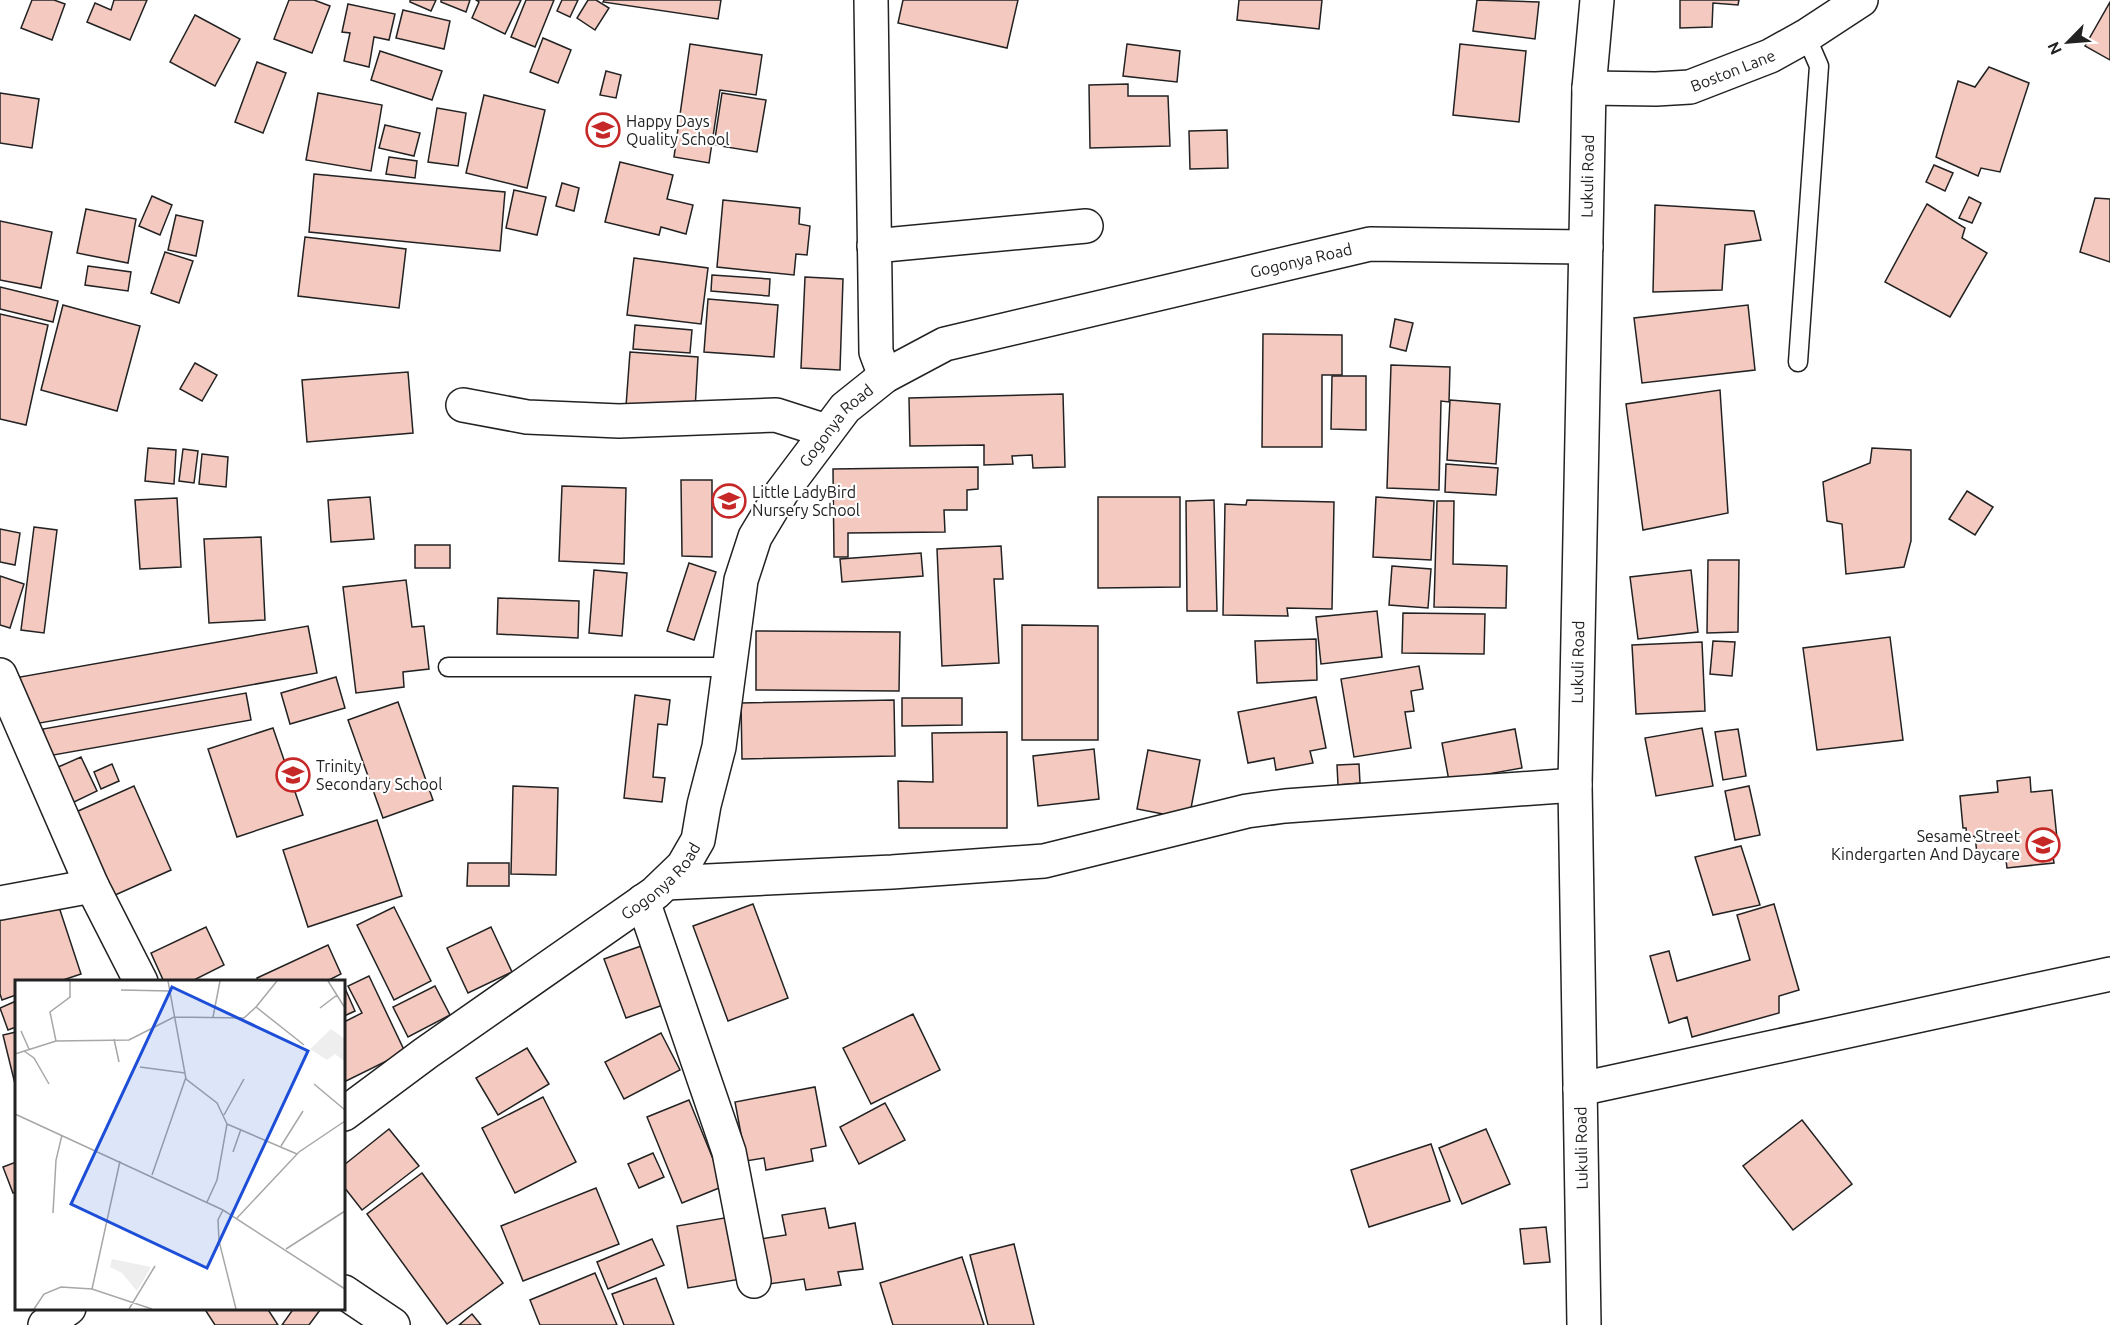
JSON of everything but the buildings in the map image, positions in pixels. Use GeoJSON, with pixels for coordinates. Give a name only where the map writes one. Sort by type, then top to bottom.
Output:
{"type":"FeatureCollection","features":[{"type":"Feature","properties":{"kind":"street"},"geometry":{"type":"LineString","coordinates":[[871,0],[876,352],[885,376]]}},
{"type":"Feature","properties":{"kind":"street","name":"Lukuli Road"},"geometry":{"type":"LineString","coordinates":[[1584,1325],[1575,785],[1589,88],[1597,0]]}},
{"type":"Feature","properties":{"kind":"street","name":"Boston Lane"},"geometry":{"type":"LineString","coordinates":[[1589,88],[1690,87],[1770,56],[1806,36],[1861,0]]}},
{"type":"Feature","properties":{"kind":"street"},"geometry":{"type":"LineString","coordinates":[[874,246],[1086,226]]}},
{"type":"Feature","properties":{"kind":"street","name":"Gogonya Road"},"geometry":{"type":"LineString","coordinates":[[345,1113],[426,1053],[654,892],[683,866],[698,840],[704,805],[719,747],[741,580],[755,537],[782,492],[826,431],[845,408],[885,376],[945,344],[1371,244],[1586,247]]}},
{"type":"Feature","properties":{"kind":"street"},"geometry":{"type":"LineString","coordinates":[[463,405],[526,417],[619,421],[776,415],[826,431]]}},
{"type":"Feature","properties":{"kind":"street"},"geometry":{"type":"LineString","coordinates":[[0,675],[92,886],[140,980]]}},
{"type":"Feature","properties":{"kind":"street"},"geometry":{"type":"LineString","coordinates":[[754,1281],[729,1152],[654,892],[1044,861],[1247,812],[1285,806],[1575,785]]}},
{"type":"Feature","properties":{"kind":"street"},"geometry":{"type":"LineString","coordinates":[[0,903],[92,886]]}},
{"type":"Feature","properties":{"kind":"street"},"geometry":{"type":"LineString","coordinates":[[1580,1089],[2110,974]]}},
{"type":"Feature","properties":{"kind":"street"},"geometry":{"type":"LineString","coordinates":[[345,1293],[393,1325]]}},
{"type":"Feature","properties":{"kind":"street"},"geometry":{"type":"LineString","coordinates":[[45,1325],[66,1310]]}},
{"type":"Feature","properties":{"kind":"lane"},"geometry":{"type":"LineString","coordinates":[[1798,362],[1819,66],[1806,36]]}},
{"type":"Feature","properties":{"kind":"lane"},"geometry":{"type":"LineString","coordinates":[[448,667],[730,667]]}},
{"type":"Feature","properties":{"kind":"place","name":"Happy Days Quality School"},"geometry":{"type":"Point","coordinates":[603,130]}},
{"type":"Feature","properties":{"kind":"place","name":"Little LadyBird Nursery School"},"geometry":{"type":"Point","coordinates":[729,501]}},
{"type":"Feature","properties":{"kind":"place","name":"Trinity Secondary School"},"geometry":{"type":"Point","coordinates":[293,775]}},
{"type":"Feature","properties":{"kind":"place","name":"Sesame Street Kindergarten And Daycare"},"geometry":{"type":"Point","coordinates":[2043,845]}}]}
